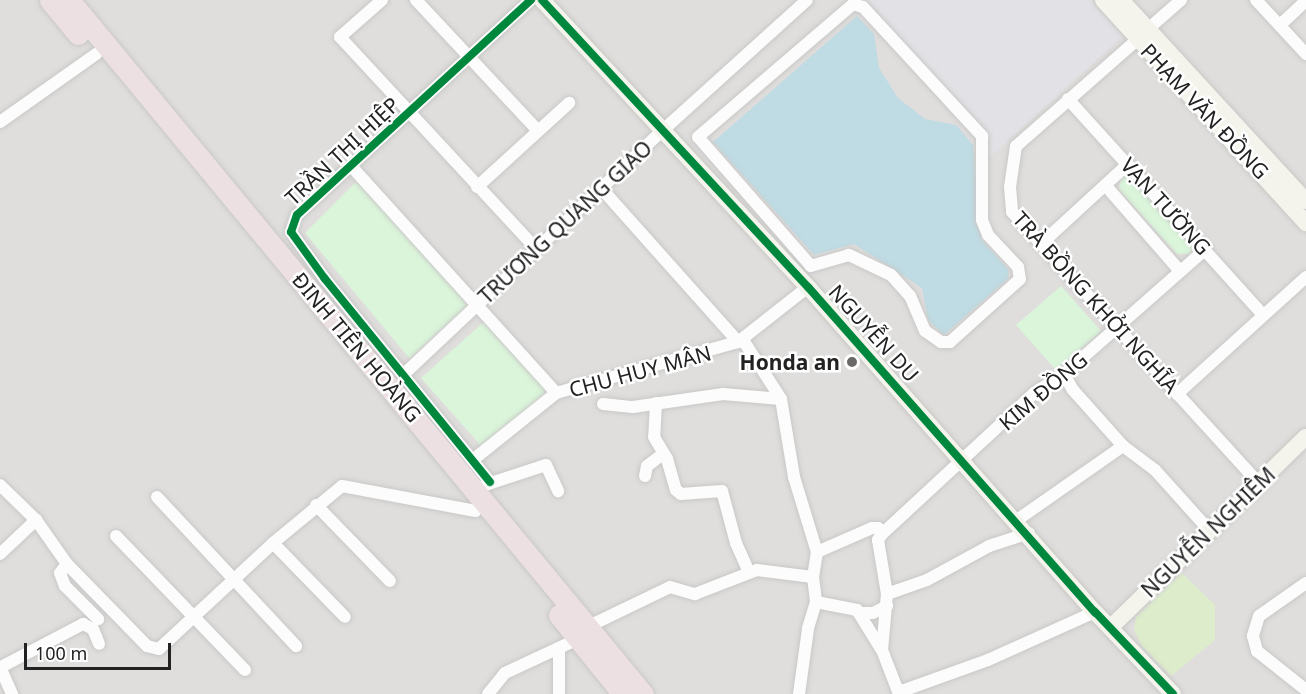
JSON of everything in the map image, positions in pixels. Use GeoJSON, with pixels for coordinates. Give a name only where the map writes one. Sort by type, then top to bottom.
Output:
{"type":"FeatureCollection","features":[{"type":"Feature","properties":{"kind":"highway","name":"ĐINH TIÊN HOÀNG"},"geometry":{"type":"LineString","coordinates":[[50,0],[481,494]]}},
{"type":"Feature","properties":{"kind":"highway","name":"ĐINH TIÊN HOÀNG"},"geometry":{"type":"LineString","coordinates":[[69,0],[481,494],[575,638],[623,694]]}},
{"type":"Feature","properties":{"kind":"highway","name":"ĐINH TIÊN HOÀNG"},"geometry":{"type":"LineString","coordinates":[[575,638],[643,694]]}},
{"type":"Feature","properties":{"kind":"street"},"geometry":{"type":"LineString","coordinates":[[382,0],[340,38],[536,249]]}},
{"type":"Feature","properties":{"kind":"street"},"geometry":{"type":"LineString","coordinates":[[416,0],[538,131]]}},
{"type":"Feature","properties":{"kind":"street","name":"TRẦN THỊ HIỆP"},"geometry":{"type":"LineString","coordinates":[[404,374],[300,249],[291,232],[297,215],[352,167],[531,0]]}},
{"type":"Feature","properties":{"kind":"street","name":"NGUYỄN DU"},"geometry":{"type":"LineString","coordinates":[[543,0],[808,287],[965,460],[1095,612],[1173,694]]}},
{"type":"Feature","properties":{"kind":"street","name":"TRƯƠNG QUANG GIAO"},"geometry":{"type":"LineString","coordinates":[[404,374],[662,131],[807,0]]}},
{"type":"Feature","properties":{"kind":"street","name":"PHẠM VĂN ĐỒNG"},"geometry":{"type":"LineString","coordinates":[[1103,0],[1143,34],[1272,174],[1306,223]]}},
{"type":"Feature","properties":{"kind":"street","name":"PHẠM VĂN ĐỒNG"},"geometry":{"type":"LineString","coordinates":[[1121,0],[1143,34]]}},
{"type":"Feature","properties":{"kind":"street","name":"TRÀ BỒNG KHỞI NGHĨA"},"geometry":{"type":"LineString","coordinates":[[1181,0],[1016,146],[1010,187],[1012,212],[1258,482]]}},
{"type":"Feature","properties":{"kind":"street"},"geometry":{"type":"LineString","coordinates":[[1256,0],[1306,54]]}},
{"type":"Feature","properties":{"kind":"street"},"geometry":{"type":"LineString","coordinates":[[1280,25],[1306,1]]}},
{"type":"Feature","properties":{"kind":"street"},"geometry":{"type":"LineString","coordinates":[[853,4],[863,7],[982,136],[982,220],[988,235],[1018,267],[1018,282],[962,333],[950,342],[941,342],[925,331],[910,296],[891,276],[849,255],[811,266],[698,138],[844,9],[853,4]]}},
{"type":"Feature","properties":{"kind":"street"},"geometry":{"type":"LineString","coordinates":[[0,122],[96,54]]}},
{"type":"Feature","properties":{"kind":"street","name":"VẠN TƯỜNG"},"geometry":{"type":"LineString","coordinates":[[1068,99],[1206,249],[1263,315]]}},
{"type":"Feature","properties":{"kind":"street"},"geometry":{"type":"LineString","coordinates":[[477,187],[569,102]]}},
{"type":"Feature","properties":{"kind":"street"},"geometry":{"type":"LineString","coordinates":[[1041,244],[1128,164]]}},
{"type":"Feature","properties":{"kind":"street"},"geometry":{"type":"LineString","coordinates":[[352,167],[556,393]]}},
{"type":"Feature","properties":{"kind":"street","name":"PHẠM VĂN ĐỒNG"},"geometry":{"type":"LineString","coordinates":[[1272,174],[1306,201]]}},
{"type":"Feature","properties":{"kind":"street"},"geometry":{"type":"LineString","coordinates":[[1106,186],[1180,271]]}},
{"type":"Feature","properties":{"kind":"street"},"geometry":{"type":"LineString","coordinates":[[601,188],[741,341],[781,399],[794,477],[817,552],[813,577],[816,602],[808,629],[799,694]]}},
{"type":"Feature","properties":{"kind":"street","name":"KIM ĐỒNG"},"geometry":{"type":"LineString","coordinates":[[882,534],[965,460],[1034,393],[1064,374],[1206,249]]}},
{"type":"Feature","properties":{"kind":"street"},"geometry":{"type":"LineString","coordinates":[[1177,393],[1306,277]]}},
{"type":"Feature","properties":{"kind":"street","name":"CHU HUY MÂN"},"geometry":{"type":"LineString","coordinates":[[474,459],[556,393],[741,341],[808,287]]}},
{"type":"Feature","properties":{"kind":"street"},"geometry":{"type":"LineString","coordinates":[[404,374],[474,459],[481,494]]}},
{"type":"Feature","properties":{"kind":"street"},"geometry":{"type":"LineString","coordinates":[[1064,374],[1073,390],[1123,446],[1155,470],[1209,530]]}},
{"type":"Feature","properties":{"kind":"street"},"geometry":{"type":"LineString","coordinates":[[603,404],[633,407],[723,394],[781,399]]}},
{"type":"Feature","properties":{"kind":"street"},"geometry":{"type":"LineString","coordinates":[[656,403],[652,430],[664,453],[678,493],[722,491],[736,543],[749,572]]}},
{"type":"Feature","properties":{"kind":"street","name":"NGUYỄN NGHIÊM"},"geometry":{"type":"LineString","coordinates":[[1111,627],[1306,437]]}},
{"type":"Feature","properties":{"kind":"street"},"geometry":{"type":"LineString","coordinates":[[1017,520],[1123,446]]}},
{"type":"Feature","properties":{"kind":"street"},"geometry":{"type":"LineString","coordinates":[[645,476],[650,462],[664,453]]}},
{"type":"Feature","properties":{"kind":"street"},"geometry":{"type":"LineString","coordinates":[[0,484],[36,520],[67,564],[147,646],[159,649],[273,543],[316,505],[342,486],[481,494],[546,465],[558,491]]}},
{"type":"Feature","properties":{"kind":"street"},"geometry":{"type":"LineString","coordinates":[[157,497],[296,646]]}},
{"type":"Feature","properties":{"kind":"street"},"geometry":{"type":"LineString","coordinates":[[316,505],[390,580]]}},
{"type":"Feature","properties":{"kind":"street"},"geometry":{"type":"LineString","coordinates":[[0,554],[36,520]]}},
{"type":"Feature","properties":{"kind":"street"},"geometry":{"type":"LineString","coordinates":[[817,552],[872,528],[878,528],[882,534],[879,540],[887,600],[882,650]]}},
{"type":"Feature","properties":{"kind":"street"},"geometry":{"type":"LineString","coordinates":[[816,602],[873,614],[887,600],[989,546],[1029,533]]}},
{"type":"Feature","properties":{"kind":"street"},"geometry":{"type":"LineString","coordinates":[[116,536],[245,670]]}},
{"type":"Feature","properties":{"kind":"street"},"geometry":{"type":"LineString","coordinates":[[273,543],[345,617]]}},
{"type":"Feature","properties":{"kind":"street"},"geometry":{"type":"LineString","coordinates":[[67,564],[60,573],[65,586],[98,619]]}},
{"type":"Feature","properties":{"kind":"street"},"geometry":{"type":"LineString","coordinates":[[488,694],[505,673],[670,586],[695,594],[749,572],[773,569],[813,577]]}},
{"type":"Feature","properties":{"kind":"street"},"geometry":{"type":"LineString","coordinates":[[1306,583],[1259,616],[1253,636],[1257,651],[1306,690]]}},
{"type":"Feature","properties":{"kind":"street"},"geometry":{"type":"LineString","coordinates":[[860,613],[882,650],[899,693],[1009,651],[1095,612]]}},
{"type":"Feature","properties":{"kind":"street"},"geometry":{"type":"LineString","coordinates":[[12,694],[0,667],[83,624],[93,629],[99,644]]}},
{"type":"Feature","properties":{"kind":"street"},"geometry":{"type":"LineString","coordinates":[[559,694],[575,638]]}},
{"type":"Feature","properties":{"kind":"shaded area"},"geometry":{"type":"Polygon","coordinates":[[[0,0],[1306,0],[1306,694],[0,694],[0,0]]]}},
{"type":"Feature","properties":{"kind":"shaded area"},"geometry":{"type":"Polygon","coordinates":[[[847,0],[1091,0],[1123,36],[991,156],[847,0]]]}},
{"type":"Feature","properties":{"kind":"green space"},"geometry":{"type":"Polygon","coordinates":[[[1133,176],[1192,242],[1191,254],[1177,254],[1119,190],[1121,177],[1133,176]]]}},
{"type":"Feature","properties":{"kind":"green space"},"geometry":{"type":"Polygon","coordinates":[[[360,178],[472,301],[410,359],[305,233],[360,178]]]}},
{"type":"Feature","properties":{"kind":"green space"},"geometry":{"type":"Polygon","coordinates":[[[1061,286],[1101,331],[1056,370],[1016,325],[1061,286]]]}},
{"type":"Feature","properties":{"kind":"green space"},"geometry":{"type":"Polygon","coordinates":[[[486,320],[548,391],[483,448],[421,378],[486,320]]]}},
{"type":"Feature","properties":{"kind":"green space"},"geometry":{"type":"Polygon","coordinates":[[[1182,573],[1215,605],[1215,640],[1171,676],[1142,646],[1134,629],[1136,617],[1182,573]]]}},
{"type":"Feature","properties":{"kind":"water"},"geometry":{"type":"Polygon","coordinates":[[[857,16],[874,34],[879,68],[898,98],[925,119],[956,125],[973,145],[981,239],[1009,270],[1008,279],[944,335],[928,320],[922,288],[854,244],[814,255],[713,142],[857,16]]]}},
{"type":"Feature","properties":{"kind":"cycle path"},"geometry":{"type":"LineString","coordinates":[[490,482],[325,279],[291,232],[297,215],[531,0]]}},
{"type":"Feature","properties":{"kind":"cycle path"},"geometry":{"type":"LineString","coordinates":[[542,0],[808,287],[1095,612],[1173,694]]}},
{"type":"Feature","properties":{"kind":"place","name":"Honda an"},"geometry":{"type":"Point","coordinates":[852,362]}}]}
